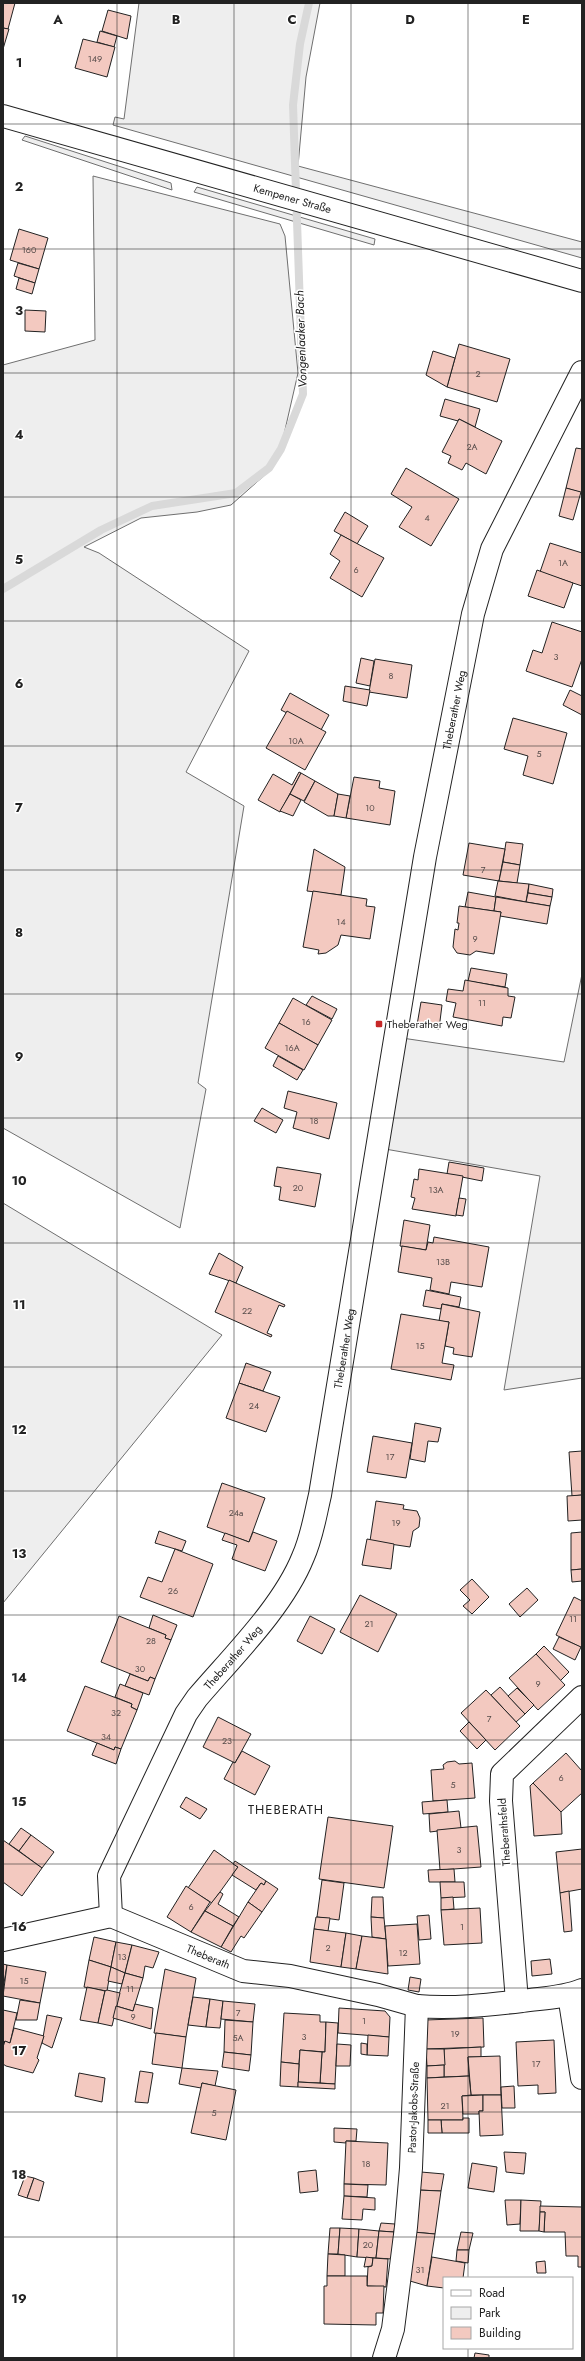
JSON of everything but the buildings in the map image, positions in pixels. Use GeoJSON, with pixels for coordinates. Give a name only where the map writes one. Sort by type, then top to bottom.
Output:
{"type":"FeatureCollection","features":[{"type":"Feature","properties":{"kind":"street","name":"Kempener Straße"},"geometry":{"type":"LineString","coordinates":[[3,116],[252,188],[582,280]]}},
{"type":"Feature","properties":{"kind":"street","name":"Theberather Weg"},"geometry":{"type":"LineString","coordinates":[[110,1916],[109,1876],[186,1714],[196,1698],[284,1594],[303,1557],[309,1541],[320,1495],[425,857],[473,614],[492,549],[582,372]]}},
{"type":"Feature","properties":{"kind":"street","name":"Theberathsfeld"},"geometry":{"type":"LineString","coordinates":[[517,2001],[501,1801],[502,1774],[582,1697]]}},
{"type":"Feature","properties":{"kind":"street"},"geometry":{"type":"LineString","coordinates":[[3,1940],[110,1916]]}},
{"type":"Feature","properties":{"kind":"street","name":"Theberath"},"geometry":{"type":"LineString","coordinates":[[110,1916],[243,1971],[290,1976],[378,1995],[417,2006]]}},
{"type":"Feature","properties":{"kind":"street"},"geometry":{"type":"LineString","coordinates":[[417,2006],[443,2008],[517,2001],[575,1993],[582,2078]]}},
{"type":"Feature","properties":{"kind":"street","name":"Pastor-Jakobs-Straße"},"geometry":{"type":"LineString","coordinates":[[384,2358],[393,2329],[406,2227],[411,2168],[417,2006]]}},
{"type":"Feature","properties":{"kind":"green space"},"geometry":{"type":"Polygon","coordinates":[[[139,3],[320,3],[306,77],[298,166],[582,242],[582,258],[113,125],[115,117],[124,119],[139,3]]]}},
{"type":"Feature","properties":{"kind":"green space"},"geometry":{"type":"Polygon","coordinates":[[[25,136],[171,183],[172,190],[22,140],[25,136]]]}},
{"type":"Feature","properties":{"kind":"green space"},"geometry":{"type":"Polygon","coordinates":[[[93,176],[280,224],[285,236],[298,373],[282,443],[266,474],[231,505],[197,512],[141,518],[84,547],[99,553],[249,651],[186,772],[244,806],[198,1083],[206,1089],[180,1228],[3,1128],[3,365],[95,340],[93,176]]]}},
{"type":"Feature","properties":{"kind":"green space"},"geometry":{"type":"Polygon","coordinates":[[[197,187],[375,239],[374,245],[194,192],[197,187]]]}},
{"type":"Feature","properties":{"kind":"green space"},"geometry":{"type":"Polygon","coordinates":[[[582,974],[582,1378],[504,1390],[540,1176],[385,1149],[402,1038],[564,1062],[582,974]]]}},
{"type":"Feature","properties":{"kind":"green space"},"geometry":{"type":"Polygon","coordinates":[[[3,1203],[222,1335],[3,1603],[3,1203]]]}},
{"type":"Feature","properties":{"kind":"waterway","name":"Vongenlaaker Bach"},"geometry":{"type":"LineString","coordinates":[[3,589],[101,530],[152,506],[236,493],[269,468],[281,449],[303,394],[293,105],[300,44],[309,3]]}},
{"type":"Feature","properties":{"kind":"place","name":"Theberather Weg"},"geometry":{"type":"Point","coordinates":[379,1024]}},
{"type":"Feature","properties":{"kind":"district","name":"THEBERATH"},"geometry":{"type":"Point","coordinates":[286,1809]}}]}
